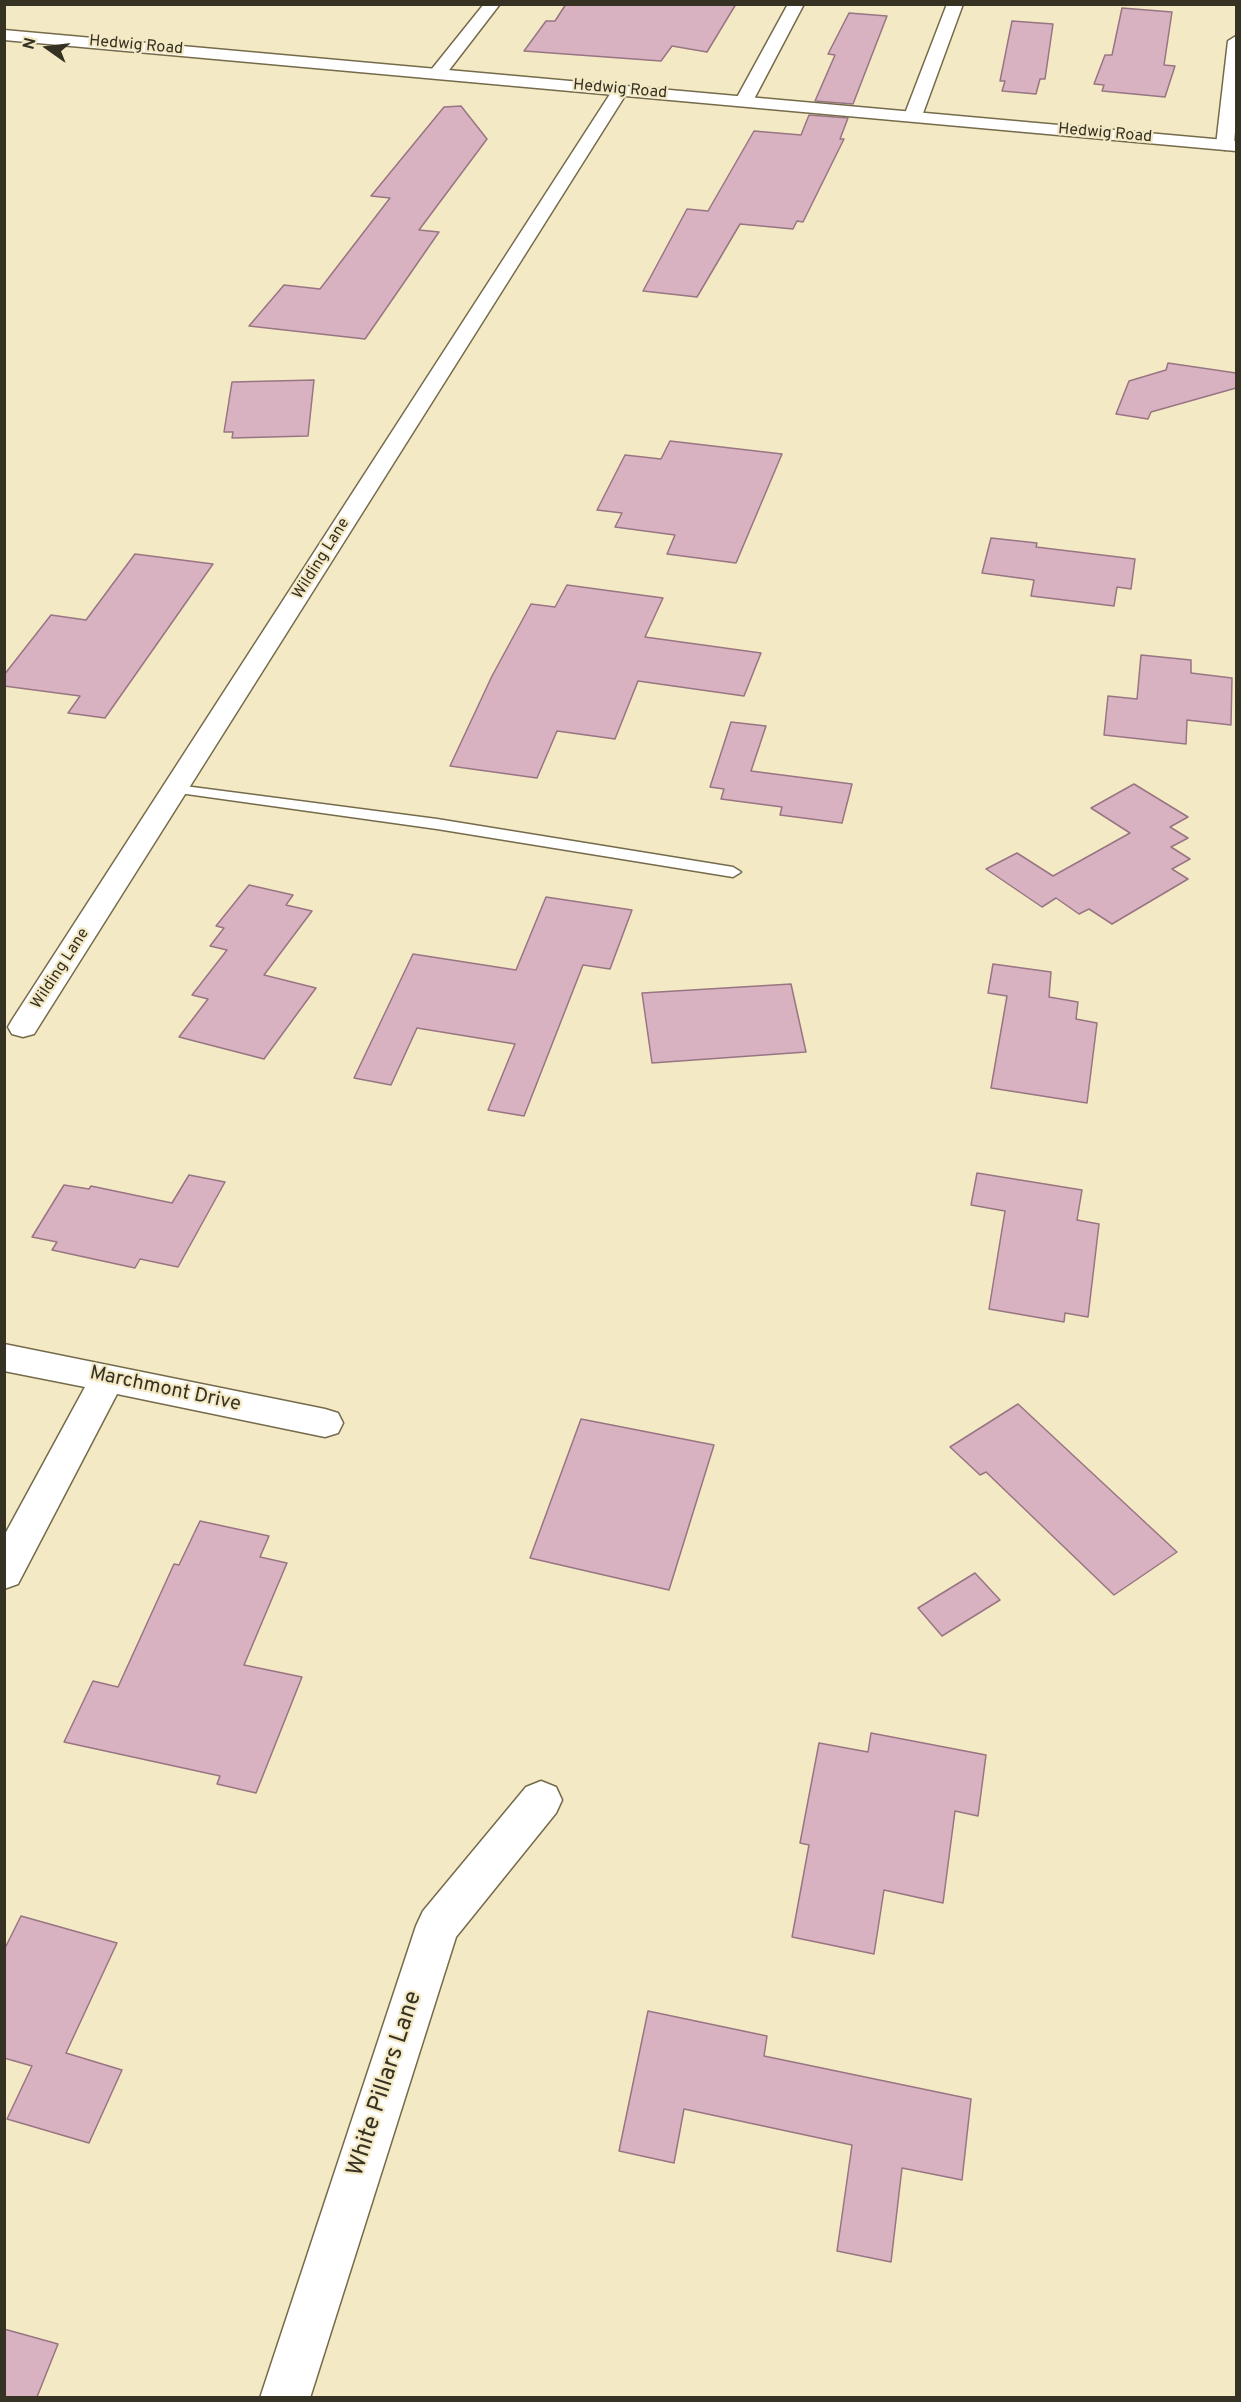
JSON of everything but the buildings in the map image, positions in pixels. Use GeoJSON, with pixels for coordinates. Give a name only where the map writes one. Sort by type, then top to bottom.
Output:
{"type":"FeatureCollection","features":[{"type":"Feature","properties":{"kind":"street"},"geometry":{"type":"LineString","coordinates":[[744,101],[796,4]]}},
{"type":"Feature","properties":{"kind":"street"},"geometry":{"type":"LineString","coordinates":[[913,116],[955,4]]}},
{"type":"Feature","properties":{"kind":"street"},"geometry":{"type":"LineString","coordinates":[[437,74],[492,5]]}},
{"type":"Feature","properties":{"kind":"street","name":"Hedwig Road"},"geometry":{"type":"LineString","coordinates":[[4,35],[1230,146]]}},
{"type":"Feature","properties":{"kind":"street"},"geometry":{"type":"LineString","coordinates":[[1230,146],[1236,41]]}},
{"type":"Feature","properties":{"kind":"street","name":"Wilding Lane"},"geometry":{"type":"LineString","coordinates":[[23,1027],[177,789],[620,91]]}},
{"type":"Feature","properties":{"kind":"street","name":"Marchmont Drive"},"geometry":{"type":"LineString","coordinates":[[4,1357],[325,1423]]}},
{"type":"Feature","properties":{"kind":"street"},"geometry":{"type":"LineString","coordinates":[[4,1573],[108,1378]]}},
{"type":"Feature","properties":{"kind":"street","name":"White Pillars Lane"},"geometry":{"type":"LineString","coordinates":[[285,2397],[438,1926],[541,1800]]}},
{"type":"Feature","properties":{"kind":"lane"},"geometry":{"type":"LineString","coordinates":[[482,4],[492,5]]}},
{"type":"Feature","properties":{"kind":"lane"},"geometry":{"type":"LineString","coordinates":[[177,789],[436,824],[733,872]]}}]}
